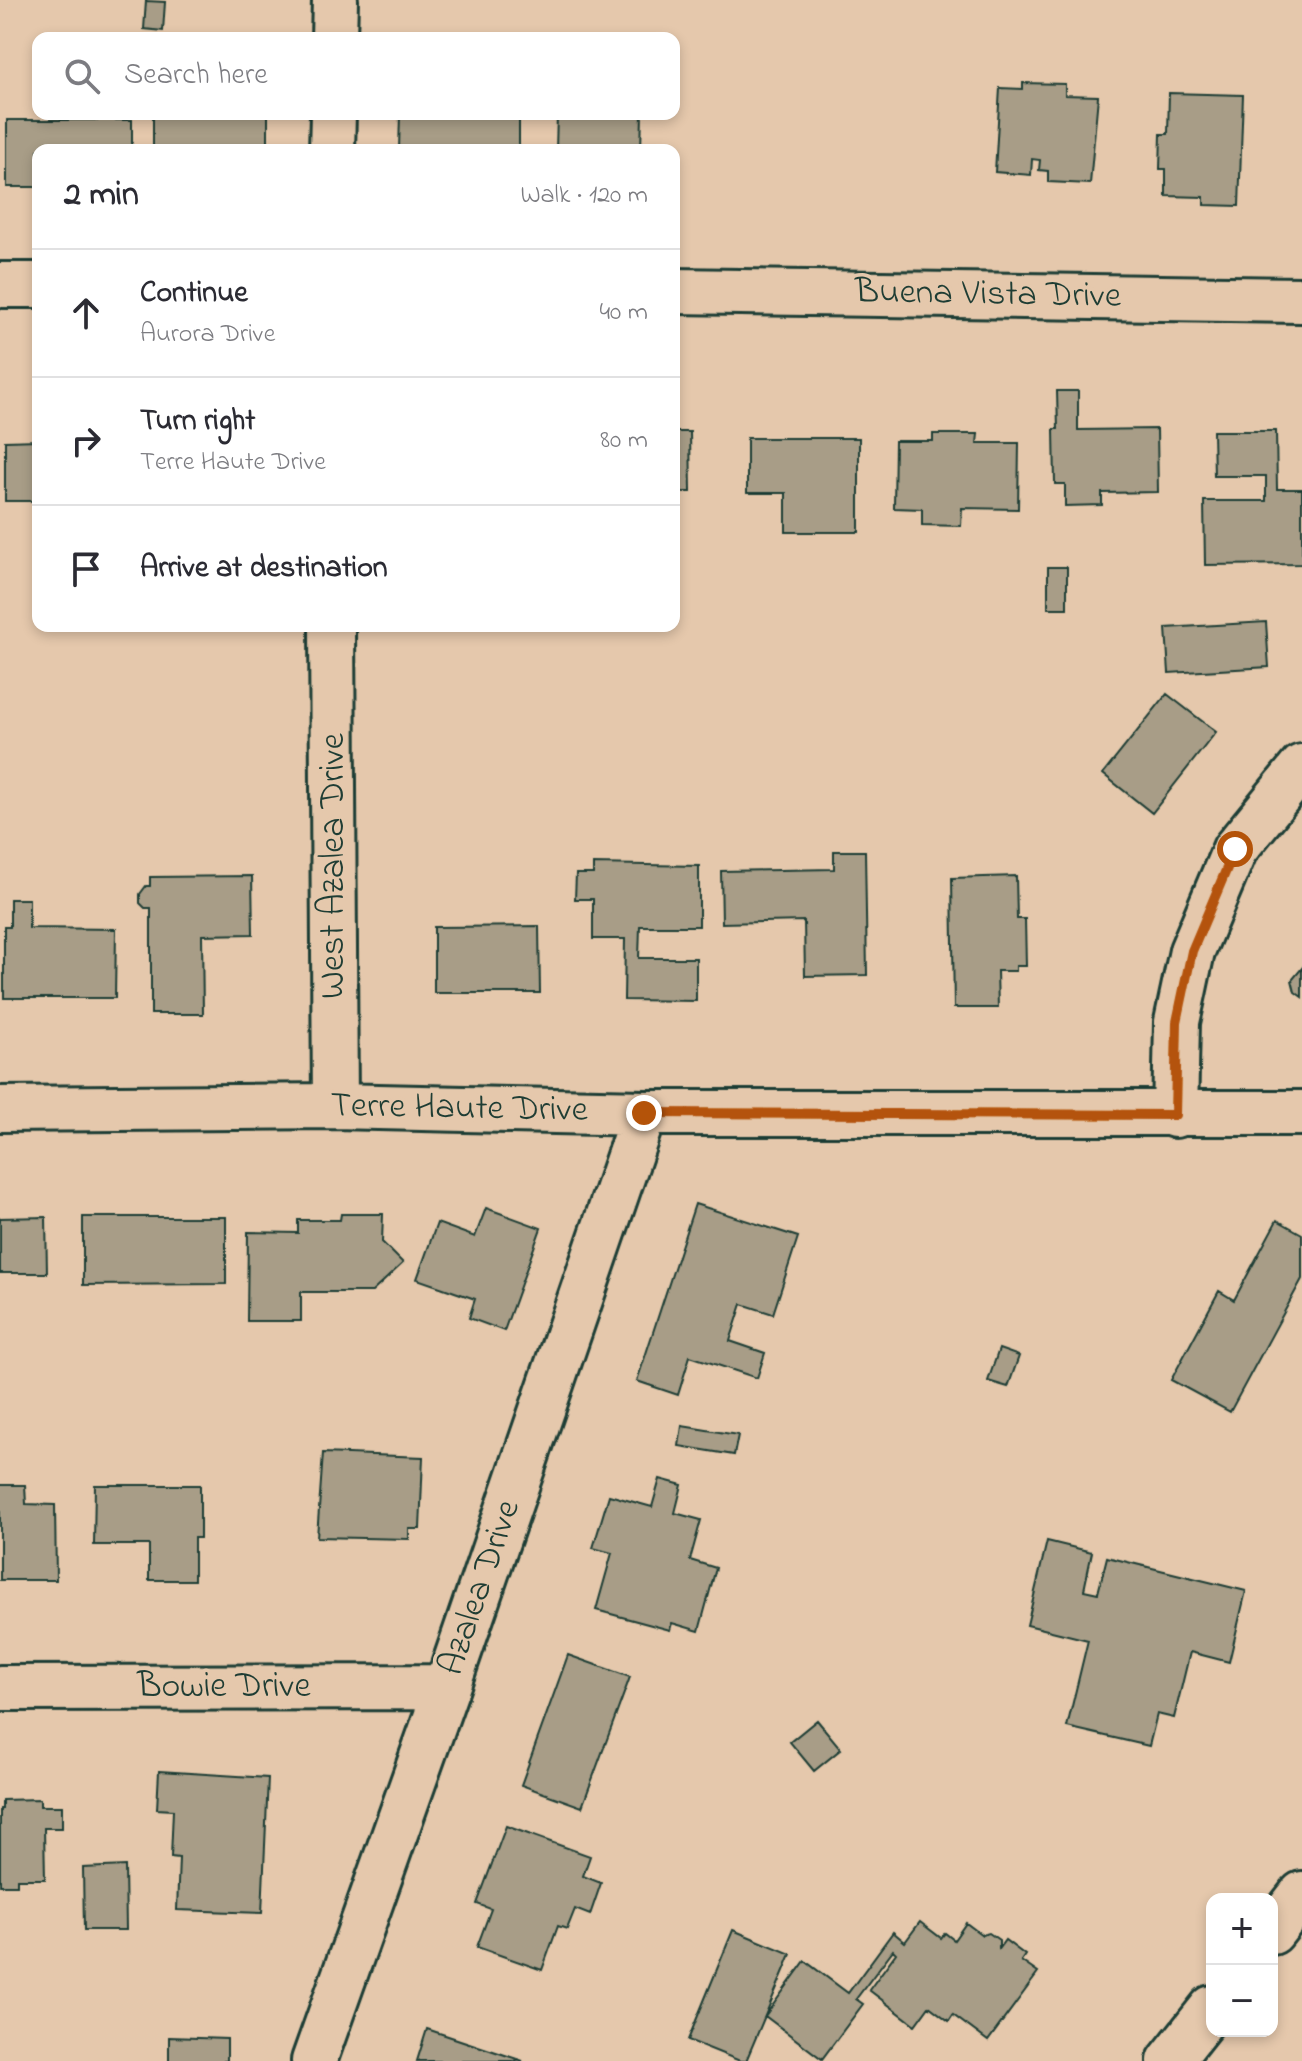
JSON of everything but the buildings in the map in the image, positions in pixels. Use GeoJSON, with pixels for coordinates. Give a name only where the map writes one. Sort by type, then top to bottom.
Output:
{"type":"FeatureCollection","features":[{"type":"Feature","properties":{"kind":"street"},"geometry":{"type":"LineString","coordinates":[[334,32],[335,0]]}},
{"type":"Feature","properties":{"kind":"street"},"geometry":{"type":"LineString","coordinates":[[332,144],[333,120]]}},
{"type":"Feature","properties":{"kind":"street"},"geometry":{"type":"LineString","coordinates":[[0,285],[32,285]]}},
{"type":"Feature","properties":{"kind":"street","name":"Buena Vista Drive"},"geometry":{"type":"LineString","coordinates":[[680,291],[1302,300]]}},
{"type":"Feature","properties":{"kind":"street","name":"West Azalea Drive"},"geometry":{"type":"LineString","coordinates":[[332,632],[335,1106]]}},
{"type":"Feature","properties":{"kind":"street"},"geometry":{"type":"LineString","coordinates":[[1175,1115],[1177,1022],[1192,951],[1235,849],[1302,767]]}},
{"type":"Feature","properties":{"kind":"street","name":"Terre Haute Drive"},"geometry":{"type":"LineString","coordinates":[[0,1109],[335,1106],[644,1113],[1302,1113]]}},
{"type":"Feature","properties":{"kind":"street","name":"Azalea Drive"},"geometry":{"type":"LineString","coordinates":[[314,2061],[447,1687],[644,1113]]}},
{"type":"Feature","properties":{"kind":"street","name":"Bowie Drive"},"geometry":{"type":"LineString","coordinates":[[0,1688],[447,1687]]}},
{"type":"Feature","properties":{"kind":"street"},"geometry":{"type":"LineString","coordinates":[[1278,1924],[1302,1894]]}},
{"type":"Feature","properties":{"kind":"street"},"geometry":{"type":"LineString","coordinates":[[1170,2061],[1206,2016]]}},
{"type":"Feature","properties":{"kind":"route"},"geometry":{"type":"LineString","coordinates":[[644,1113],[1175,1115],[1177,1022],[1192,951],[1235,849]]}}]}
